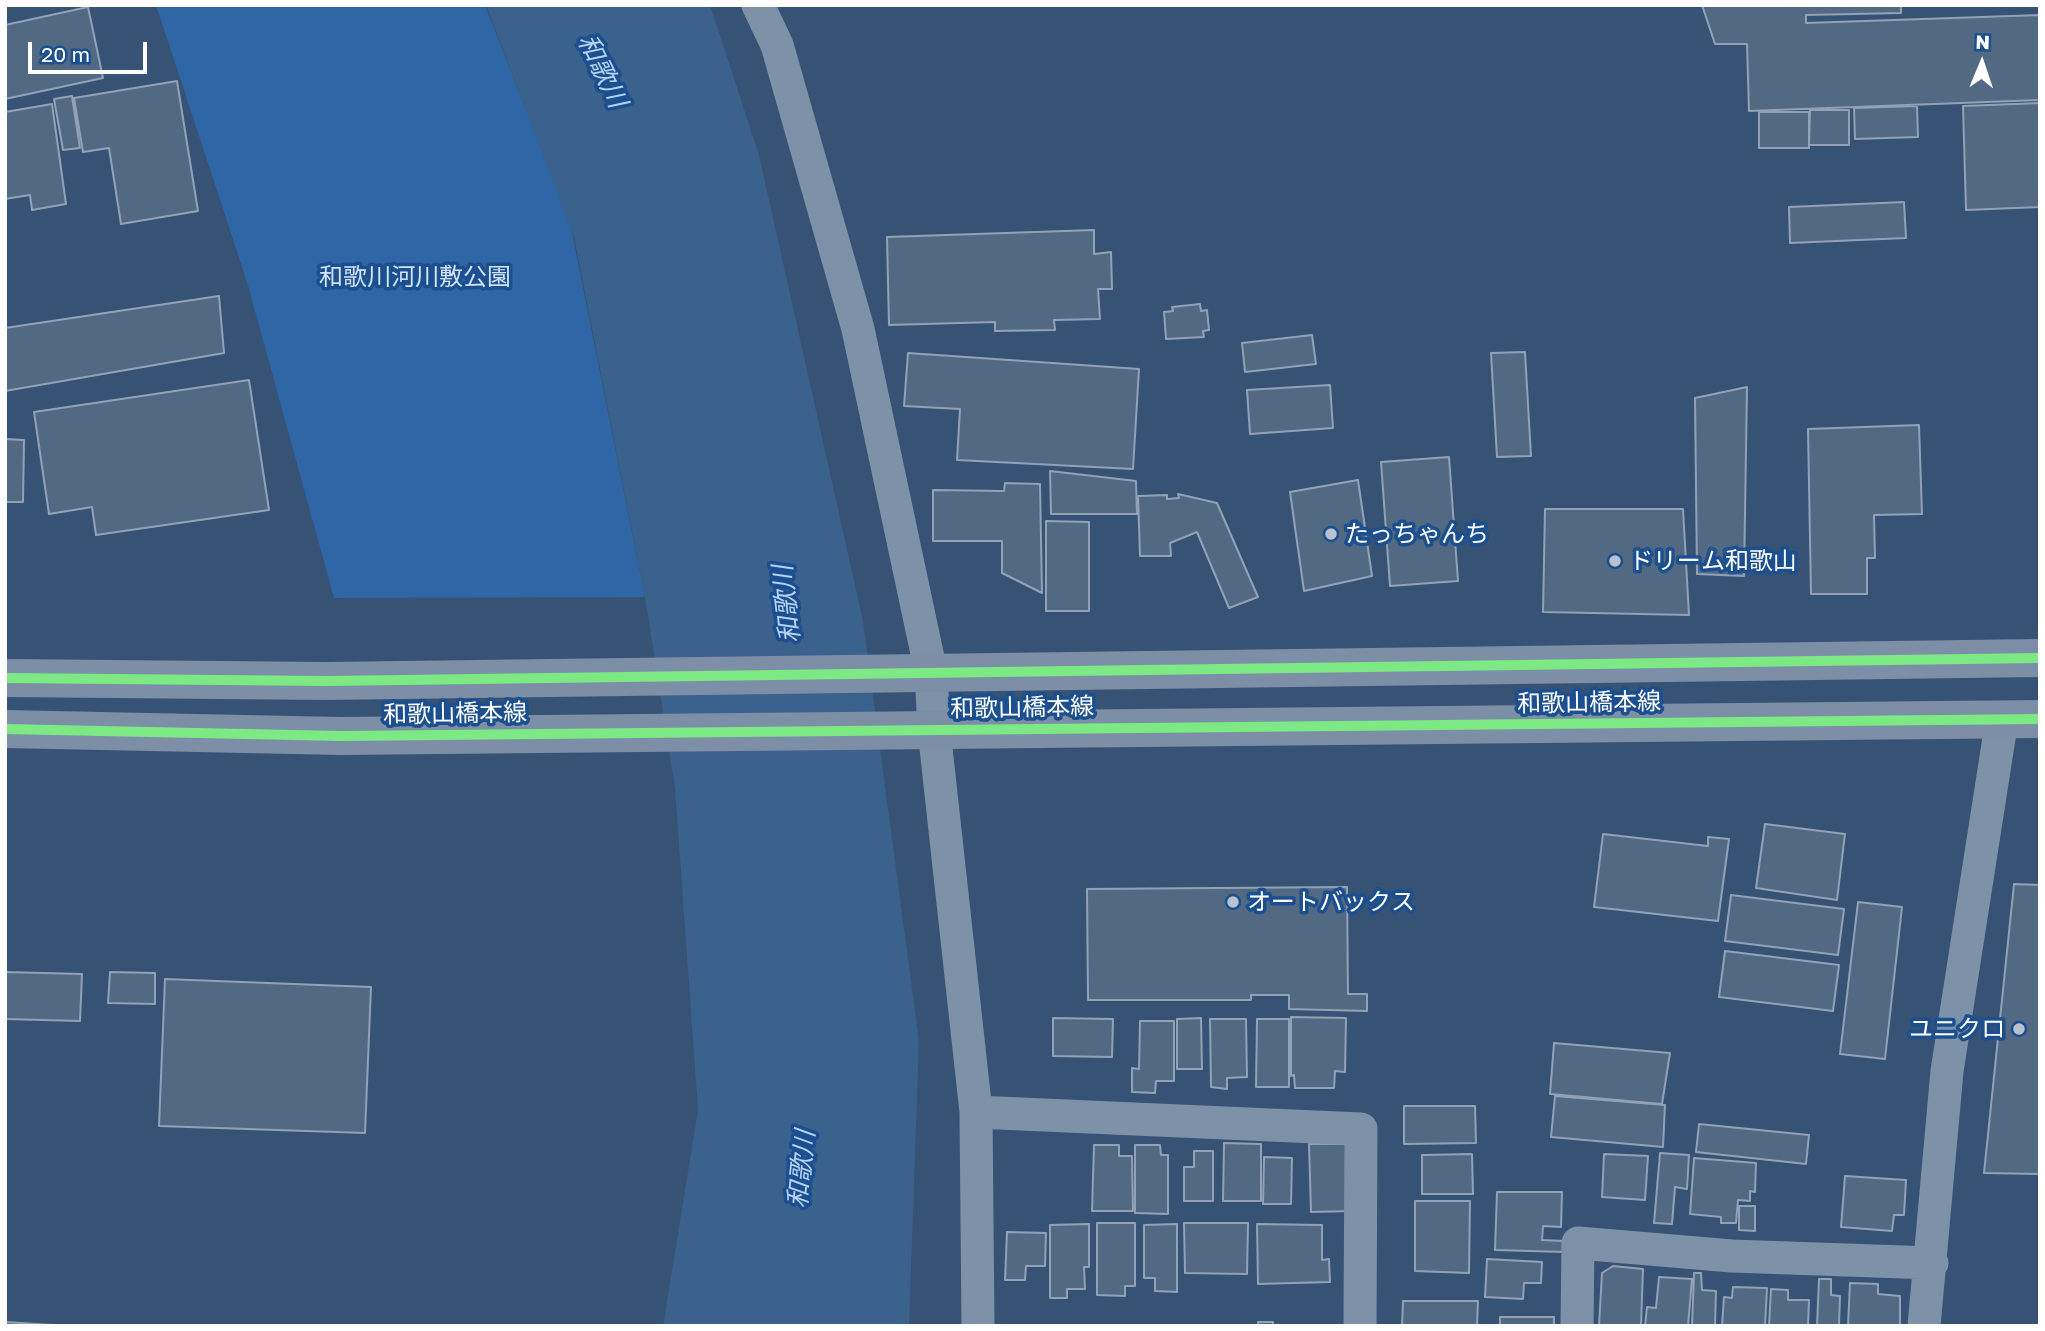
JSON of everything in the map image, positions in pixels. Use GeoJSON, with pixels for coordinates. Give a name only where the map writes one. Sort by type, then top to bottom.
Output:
{"type":"FeatureCollection","features":[{"type":"Feature","properties":{"kind":"main road","name":"和歌山橋本線"},"geometry":{"type":"LineString","coordinates":[[5,678],[327,681],[2040,658]]}},
{"type":"Feature","properties":{"kind":"main road","name":"和歌山橋本線"},"geometry":{"type":"LineString","coordinates":[[5,729],[341,736],[2040,719]]}},
{"type":"Feature","properties":{"kind":"street"},"geometry":{"type":"LineString","coordinates":[[758,5],[777,45],[858,329],[917,673],[976,1112],[978,1326]]}},
{"type":"Feature","properties":{"kind":"street"},"geometry":{"type":"LineString","coordinates":[[1924,1326],[1932,1263],[1947,1071],[2002,719]]}},
{"type":"Feature","properties":{"kind":"street"},"geometry":{"type":"LineString","coordinates":[[976,1112],[1361,1129],[1360,1326]]}},
{"type":"Feature","properties":{"kind":"street"},"geometry":{"type":"LineString","coordinates":[[1577,1326],[1578,1244],[1732,1256],[1932,1263]]}},
{"type":"Feature","properties":{"kind":"green space","name":"和歌川河川敷公園"},"geometry":{"type":"Polygon","coordinates":[[[156,5],[485,5],[570,222],[645,597],[334,598],[247,282],[156,5]]]}},
{"type":"Feature","properties":{"kind":"water","name":"和歌川"},"geometry":{"type":"Polygon","coordinates":[[[486,5],[710,5],[759,155],[863,621],[919,1041],[909,1326],[663,1326],[698,1110],[675,788],[645,597],[574,237],[486,5]]]}},
{"type":"Feature","properties":{"kind":"building"},"geometry":{"type":"Polygon","coordinates":[[[1702,5],[1901,5],[1901,13],[1806,15],[1806,23],[2040,15],[2040,100],[1749,111],[1747,44],[1715,44],[1702,5]]]}},
{"type":"Feature","properties":{"kind":"building"},"geometry":{"type":"Polygon","coordinates":[[[88,7],[103,78],[5,99],[5,25],[88,7]]]}},
{"type":"Feature","properties":{"kind":"building"},"geometry":{"type":"Polygon","coordinates":[[[177,81],[198,211],[121,224],[109,148],[83,152],[74,98],[177,81]]]}},
{"type":"Feature","properties":{"kind":"building"},"geometry":{"type":"Polygon","coordinates":[[[72,96],[80,148],[63,150],[54,99],[72,96]]]}},
{"type":"Feature","properties":{"kind":"building"},"geometry":{"type":"Polygon","coordinates":[[[2040,103],[2040,207],[1966,210],[1963,106],[2040,103]]]}},
{"type":"Feature","properties":{"kind":"building"},"geometry":{"type":"Polygon","coordinates":[[[52,104],[66,204],[32,210],[30,195],[5,199],[5,112],[52,104]]]}},
{"type":"Feature","properties":{"kind":"building"},"geometry":{"type":"Polygon","coordinates":[[[1917,106],[1918,137],[1855,139],[1854,108],[1917,106]]]}},
{"type":"Feature","properties":{"kind":"building"},"geometry":{"type":"Polygon","coordinates":[[[1810,110],[1849,110],[1849,145],[1809,145],[1810,110]]]}},
{"type":"Feature","properties":{"kind":"building"},"geometry":{"type":"Polygon","coordinates":[[[1759,112],[1809,112],[1809,148],[1759,148],[1759,112]]]}},
{"type":"Feature","properties":{"kind":"building"},"geometry":{"type":"Polygon","coordinates":[[[1904,202],[1906,238],[1790,243],[1789,207],[1904,202]]]}},
{"type":"Feature","properties":{"kind":"building"},"geometry":{"type":"Polygon","coordinates":[[[1094,230],[1094,254],[1111,252],[1112,289],[1098,289],[1100,319],[1054,320],[1055,330],[995,331],[995,322],[889,325],[887,237],[1094,230]]]}},
{"type":"Feature","properties":{"kind":"building"},"geometry":{"type":"Polygon","coordinates":[[[219,296],[224,353],[5,391],[5,328],[219,296]]]}},
{"type":"Feature","properties":{"kind":"building"},"geometry":{"type":"Polygon","coordinates":[[[1200,304],[1201,311],[1207,310],[1209,330],[1203,331],[1204,337],[1166,339],[1164,312],[1173,311],[1172,307],[1200,304]]]}},
{"type":"Feature","properties":{"kind":"building"},"geometry":{"type":"Polygon","coordinates":[[[1312,335],[1316,364],[1245,372],[1242,343],[1312,335]]]}},
{"type":"Feature","properties":{"kind":"building"},"geometry":{"type":"Polygon","coordinates":[[[1525,352],[1531,456],[1497,457],[1491,353],[1525,352]]]}},
{"type":"Feature","properties":{"kind":"building"},"geometry":{"type":"Polygon","coordinates":[[[908,353],[1139,369],[1133,469],[957,460],[960,409],[904,406],[908,353]]]}},
{"type":"Feature","properties":{"kind":"building"},"geometry":{"type":"Polygon","coordinates":[[[249,380],[269,510],[96,535],[92,507],[49,514],[34,412],[249,380]]]}},
{"type":"Feature","properties":{"kind":"building"},"geometry":{"type":"Polygon","coordinates":[[[1330,385],[1333,428],[1250,434],[1247,390],[1330,385]]]}},
{"type":"Feature","properties":{"kind":"building"},"geometry":{"type":"Polygon","coordinates":[[[1747,387],[1744,576],[1697,574],[1695,398],[1747,387]]]}},
{"type":"Feature","properties":{"kind":"building"},"geometry":{"type":"Polygon","coordinates":[[[1919,425],[1922,514],[1874,515],[1875,558],[1867,558],[1867,594],[1811,594],[1808,429],[1919,425]]]}},
{"type":"Feature","properties":{"kind":"building"},"geometry":{"type":"Polygon","coordinates":[[[5,439],[24,440],[23,502],[5,502],[5,439]]]}},
{"type":"Feature","properties":{"kind":"building"},"geometry":{"type":"Polygon","coordinates":[[[1449,457],[1458,581],[1390,586],[1381,462],[1449,457]]]}},
{"type":"Feature","properties":{"kind":"building"},"geometry":{"type":"Polygon","coordinates":[[[1050,471],[1136,481],[1137,514],[1051,514],[1050,471]]]}},
{"type":"Feature","properties":{"kind":"building","name":"たっちゃんち"},"geometry":{"type":"Polygon","coordinates":[[[1358,480],[1372,576],[1304,591],[1290,492],[1358,480]]]}},
{"type":"Feature","properties":{"kind":"building"},"geometry":{"type":"Polygon","coordinates":[[[1005,483],[1040,484],[1042,593],[1002,573],[1002,541],[933,541],[933,490],[1004,491],[1005,483]]]}},
{"type":"Feature","properties":{"kind":"building"},"geometry":{"type":"Polygon","coordinates":[[[1178,494],[1217,503],[1258,597],[1229,608],[1197,532],[1170,543],[1171,556],[1140,556],[1138,496],[1167,495],[1167,499],[1179,498],[1178,494]]]}},
{"type":"Feature","properties":{"kind":"building","name":"ドリーム和歌山"},"geometry":{"type":"Polygon","coordinates":[[[1545,509],[1683,509],[1689,615],[1543,612],[1545,509]]]}},
{"type":"Feature","properties":{"kind":"building"},"geometry":{"type":"Polygon","coordinates":[[[1046,521],[1089,522],[1089,611],[1046,611],[1046,521]]]}},
{"type":"Feature","properties":{"kind":"building"},"geometry":{"type":"Polygon","coordinates":[[[1765,824],[1845,834],[1837,900],[1756,888],[1765,824]]]}},
{"type":"Feature","properties":{"kind":"building"},"geometry":{"type":"Polygon","coordinates":[[[1603,834],[1708,846],[1708,837],[1729,839],[1718,921],[1594,907],[1603,834]]]}},
{"type":"Feature","properties":{"kind":"building","name":"ユニクロ"},"geometry":{"type":"Polygon","coordinates":[[[2014,884],[2040,885],[2040,1174],[1984,1173],[2014,884]]]}},
{"type":"Feature","properties":{"kind":"building"},"geometry":{"type":"Polygon","coordinates":[[[1347,887],[1348,994],[1367,994],[1367,1011],[1289,1009],[1289,995],[1251,995],[1251,1000],[1088,1000],[1087,889],[1347,887]]]}},
{"type":"Feature","properties":{"kind":"building"},"geometry":{"type":"Polygon","coordinates":[[[1731,895],[1844,909],[1838,955],[1725,941],[1731,895]]]}},
{"type":"Feature","properties":{"kind":"building"},"geometry":{"type":"Polygon","coordinates":[[[1858,902],[1902,907],[1885,1059],[1840,1054],[1858,902]]]}},
{"type":"Feature","properties":{"kind":"building"},"geometry":{"type":"Polygon","coordinates":[[[1725,951],[1839,965],[1833,1011],[1719,997],[1725,951]]]}},
{"type":"Feature","properties":{"kind":"building"},"geometry":{"type":"Polygon","coordinates":[[[5,972],[82,974],[80,1021],[5,1019],[5,972]]]}},
{"type":"Feature","properties":{"kind":"building"},"geometry":{"type":"Polygon","coordinates":[[[110,972],[155,973],[155,1004],[108,1003],[110,972]]]}},
{"type":"Feature","properties":{"kind":"building"},"geometry":{"type":"Polygon","coordinates":[[[165,979],[371,987],[365,1133],[159,1126],[165,979]]]}},
{"type":"Feature","properties":{"kind":"building"},"geometry":{"type":"Polygon","coordinates":[[[1291,1017],[1346,1018],[1345,1072],[1335,1071],[1334,1088],[1295,1088],[1294,1075],[1291,1076],[1291,1017]]]}},
{"type":"Feature","properties":{"kind":"building"},"geometry":{"type":"Polygon","coordinates":[[[1053,1018],[1113,1019],[1112,1057],[1053,1056],[1053,1018]]]}},
{"type":"Feature","properties":{"kind":"building"},"geometry":{"type":"Polygon","coordinates":[[[1201,1018],[1202,1069],[1177,1069],[1177,1019],[1201,1018]]]}},
{"type":"Feature","properties":{"kind":"building"},"geometry":{"type":"Polygon","coordinates":[[[1210,1019],[1246,1019],[1247,1077],[1227,1078],[1227,1089],[1211,1087],[1210,1019]]]}},
{"type":"Feature","properties":{"kind":"building"},"geometry":{"type":"Polygon","coordinates":[[[1257,1019],[1289,1019],[1289,1087],[1256,1087],[1257,1019]]]}},
{"type":"Feature","properties":{"kind":"building"},"geometry":{"type":"Polygon","coordinates":[[[1140,1021],[1174,1021],[1174,1081],[1156,1081],[1155,1093],[1132,1092],[1132,1068],[1139,1069],[1140,1021]]]}},
{"type":"Feature","properties":{"kind":"building"},"geometry":{"type":"Polygon","coordinates":[[[1554,1043],[1670,1053],[1662,1104],[1550,1094],[1554,1043]]]}},
{"type":"Feature","properties":{"kind":"building"},"geometry":{"type":"Polygon","coordinates":[[[1555,1096],[1665,1105],[1663,1147],[1551,1137],[1555,1096]]]}},
{"type":"Feature","properties":{"kind":"building"},"geometry":{"type":"Polygon","coordinates":[[[1404,1106],[1475,1106],[1476,1143],[1404,1144],[1404,1106]]]}},
{"type":"Feature","properties":{"kind":"building"},"geometry":{"type":"Polygon","coordinates":[[[1699,1124],[1809,1135],[1806,1164],[1696,1152],[1699,1124]]]}},
{"type":"Feature","properties":{"kind":"building"},"geometry":{"type":"Polygon","coordinates":[[[1224,1143],[1261,1144],[1261,1201],[1223,1201],[1224,1143]]]}},
{"type":"Feature","properties":{"kind":"building"},"geometry":{"type":"Polygon","coordinates":[[[1309,1144],[1346,1144],[1354,1211],[1311,1212],[1309,1144]]]}},
{"type":"Feature","properties":{"kind":"building"},"geometry":{"type":"Polygon","coordinates":[[[1094,1145],[1119,1145],[1119,1156],[1132,1156],[1133,1211],[1092,1211],[1094,1145]]]}},
{"type":"Feature","properties":{"kind":"building"},"geometry":{"type":"Polygon","coordinates":[[[1135,1145],[1160,1145],[1161,1155],[1168,1155],[1168,1214],[1135,1213],[1135,1145]]]}},
{"type":"Feature","properties":{"kind":"building"},"geometry":{"type":"Polygon","coordinates":[[[1194,1151],[1213,1151],[1213,1201],[1184,1201],[1184,1167],[1194,1167],[1194,1151]]]}},
{"type":"Feature","properties":{"kind":"building"},"geometry":{"type":"Polygon","coordinates":[[[1660,1153],[1689,1155],[1687,1189],[1675,1187],[1672,1224],[1654,1223],[1660,1153]]]}},
{"type":"Feature","properties":{"kind":"building"},"geometry":{"type":"Polygon","coordinates":[[[1472,1154],[1473,1194],[1422,1194],[1422,1155],[1472,1154]]]}},
{"type":"Feature","properties":{"kind":"building"},"geometry":{"type":"Polygon","coordinates":[[[1604,1154],[1648,1156],[1645,1200],[1602,1197],[1604,1154]]]}},
{"type":"Feature","properties":{"kind":"building"},"geometry":{"type":"Polygon","coordinates":[[[1264,1157],[1292,1158],[1291,1204],[1263,1204],[1264,1157]]]}},
{"type":"Feature","properties":{"kind":"building"},"geometry":{"type":"Polygon","coordinates":[[[1694,1158],[1756,1163],[1755,1192],[1750,1191],[1750,1201],[1738,1200],[1736,1223],[1721,1223],[1721,1217],[1690,1214],[1694,1158]]]}},
{"type":"Feature","properties":{"kind":"building"},"geometry":{"type":"Polygon","coordinates":[[[1845,1176],[1906,1180],[1904,1215],[1894,1215],[1892,1231],[1841,1227],[1845,1176]]]}},
{"type":"Feature","properties":{"kind":"building"},"geometry":{"type":"Polygon","coordinates":[[[1497,1192],[1562,1192],[1561,1227],[1543,1226],[1542,1240],[1564,1241],[1564,1252],[1495,1250],[1497,1192]]]}},
{"type":"Feature","properties":{"kind":"building"},"geometry":{"type":"Polygon","coordinates":[[[1415,1201],[1470,1201],[1469,1273],[1415,1271],[1415,1201]]]}},
{"type":"Feature","properties":{"kind":"building"},"geometry":{"type":"Polygon","coordinates":[[[1739,1206],[1755,1206],[1755,1231],[1739,1230],[1739,1206]]]}},
{"type":"Feature","properties":{"kind":"building"},"geometry":{"type":"Polygon","coordinates":[[[1097,1223],[1135,1223],[1135,1286],[1125,1286],[1125,1296],[1097,1295],[1097,1223]]]}},
{"type":"Feature","properties":{"kind":"building"},"geometry":{"type":"Polygon","coordinates":[[[1184,1223],[1248,1223],[1247,1274],[1185,1273],[1184,1223]]]}},
{"type":"Feature","properties":{"kind":"building"},"geometry":{"type":"Polygon","coordinates":[[[1089,1224],[1089,1267],[1084,1267],[1085,1289],[1067,1289],[1067,1298],[1050,1298],[1050,1225],[1089,1224]]]}},
{"type":"Feature","properties":{"kind":"building"},"geometry":{"type":"Polygon","coordinates":[[[1177,1224],[1177,1292],[1155,1291],[1155,1278],[1144,1278],[1144,1225],[1177,1224]]]}},
{"type":"Feature","properties":{"kind":"building"},"geometry":{"type":"Polygon","coordinates":[[[1257,1224],[1322,1225],[1322,1260],[1329,1259],[1330,1282],[1258,1284],[1257,1224]]]}},
{"type":"Feature","properties":{"kind":"building"},"geometry":{"type":"Polygon","coordinates":[[[1007,1232],[1046,1233],[1045,1266],[1026,1266],[1025,1280],[1005,1280],[1007,1232]]]}},
{"type":"Feature","properties":{"kind":"building"},"geometry":{"type":"Polygon","coordinates":[[[1487,1259],[1542,1262],[1541,1283],[1524,1283],[1523,1299],[1485,1297],[1487,1259]]]}},
{"type":"Feature","properties":{"kind":"building"},"geometry":{"type":"Polygon","coordinates":[[[1613,1266],[1643,1269],[1641,1326],[1599,1326],[1602,1273],[1613,1266]]]}},
{"type":"Feature","properties":{"kind":"building"},"geometry":{"type":"Polygon","coordinates":[[[1694,1273],[1701,1273],[1702,1290],[1716,1291],[1715,1326],[1692,1326],[1694,1273]]]}},
{"type":"Feature","properties":{"kind":"building"},"geometry":{"type":"Polygon","coordinates":[[[1659,1277],[1692,1279],[1688,1326],[1645,1326],[1647,1307],[1656,1308],[1659,1277]]]}},
{"type":"Feature","properties":{"kind":"building"},"geometry":{"type":"Polygon","coordinates":[[[1819,1279],[1831,1279],[1831,1295],[1840,1296],[1839,1326],[1817,1326],[1819,1279]]]}},
{"type":"Feature","properties":{"kind":"building"},"geometry":{"type":"Polygon","coordinates":[[[1850,1283],[1878,1284],[1878,1294],[1900,1296],[1900,1326],[1848,1326],[1850,1283]]]}},
{"type":"Feature","properties":{"kind":"building"},"geometry":{"type":"Polygon","coordinates":[[[1733,1287],[1767,1288],[1765,1326],[1722,1326],[1724,1297],[1732,1298],[1733,1287]]]}},
{"type":"Feature","properties":{"kind":"building"},"geometry":{"type":"Polygon","coordinates":[[[1771,1289],[1788,1290],[1788,1300],[1809,1300],[1808,1326],[1769,1326],[1771,1289]]]}},
{"type":"Feature","properties":{"kind":"building"},"geometry":{"type":"Polygon","coordinates":[[[1403,1301],[1478,1301],[1477,1326],[1402,1326],[1403,1301]]]}},
{"type":"Feature","properties":{"kind":"building"},"geometry":{"type":"Polygon","coordinates":[[[1500,1317],[1554,1317],[1554,1326],[1500,1326],[1500,1317]]]}},
{"type":"Feature","properties":{"kind":"building"},"geometry":{"type":"Polygon","coordinates":[[[5,1322],[68,1326],[5,1326],[5,1322]]]}},
{"type":"Feature","properties":{"kind":"building"},"geometry":{"type":"Polygon","coordinates":[[[1258,1322],[1273,1322],[1273,1326],[1258,1326],[1258,1322]]]}},
{"type":"Feature","properties":{"kind":"cycle path"},"geometry":{"type":"LineString","coordinates":[[5,678],[327,681],[2040,658]]}},
{"type":"Feature","properties":{"kind":"cycle path"},"geometry":{"type":"LineString","coordinates":[[5,729],[341,736],[2040,719]]}},
{"type":"Feature","properties":{"kind":"place","name":"たっちゃんち"},"geometry":{"type":"Point","coordinates":[1331,534]}},
{"type":"Feature","properties":{"kind":"place","name":"ドリーム和歌山"},"geometry":{"type":"Point","coordinates":[1615,561]}},
{"type":"Feature","properties":{"kind":"place","name":"オートバックス"},"geometry":{"type":"Point","coordinates":[1233,902]}},
{"type":"Feature","properties":{"kind":"place","name":"ユニクロ"},"geometry":{"type":"Point","coordinates":[2019,1029]}}]}
